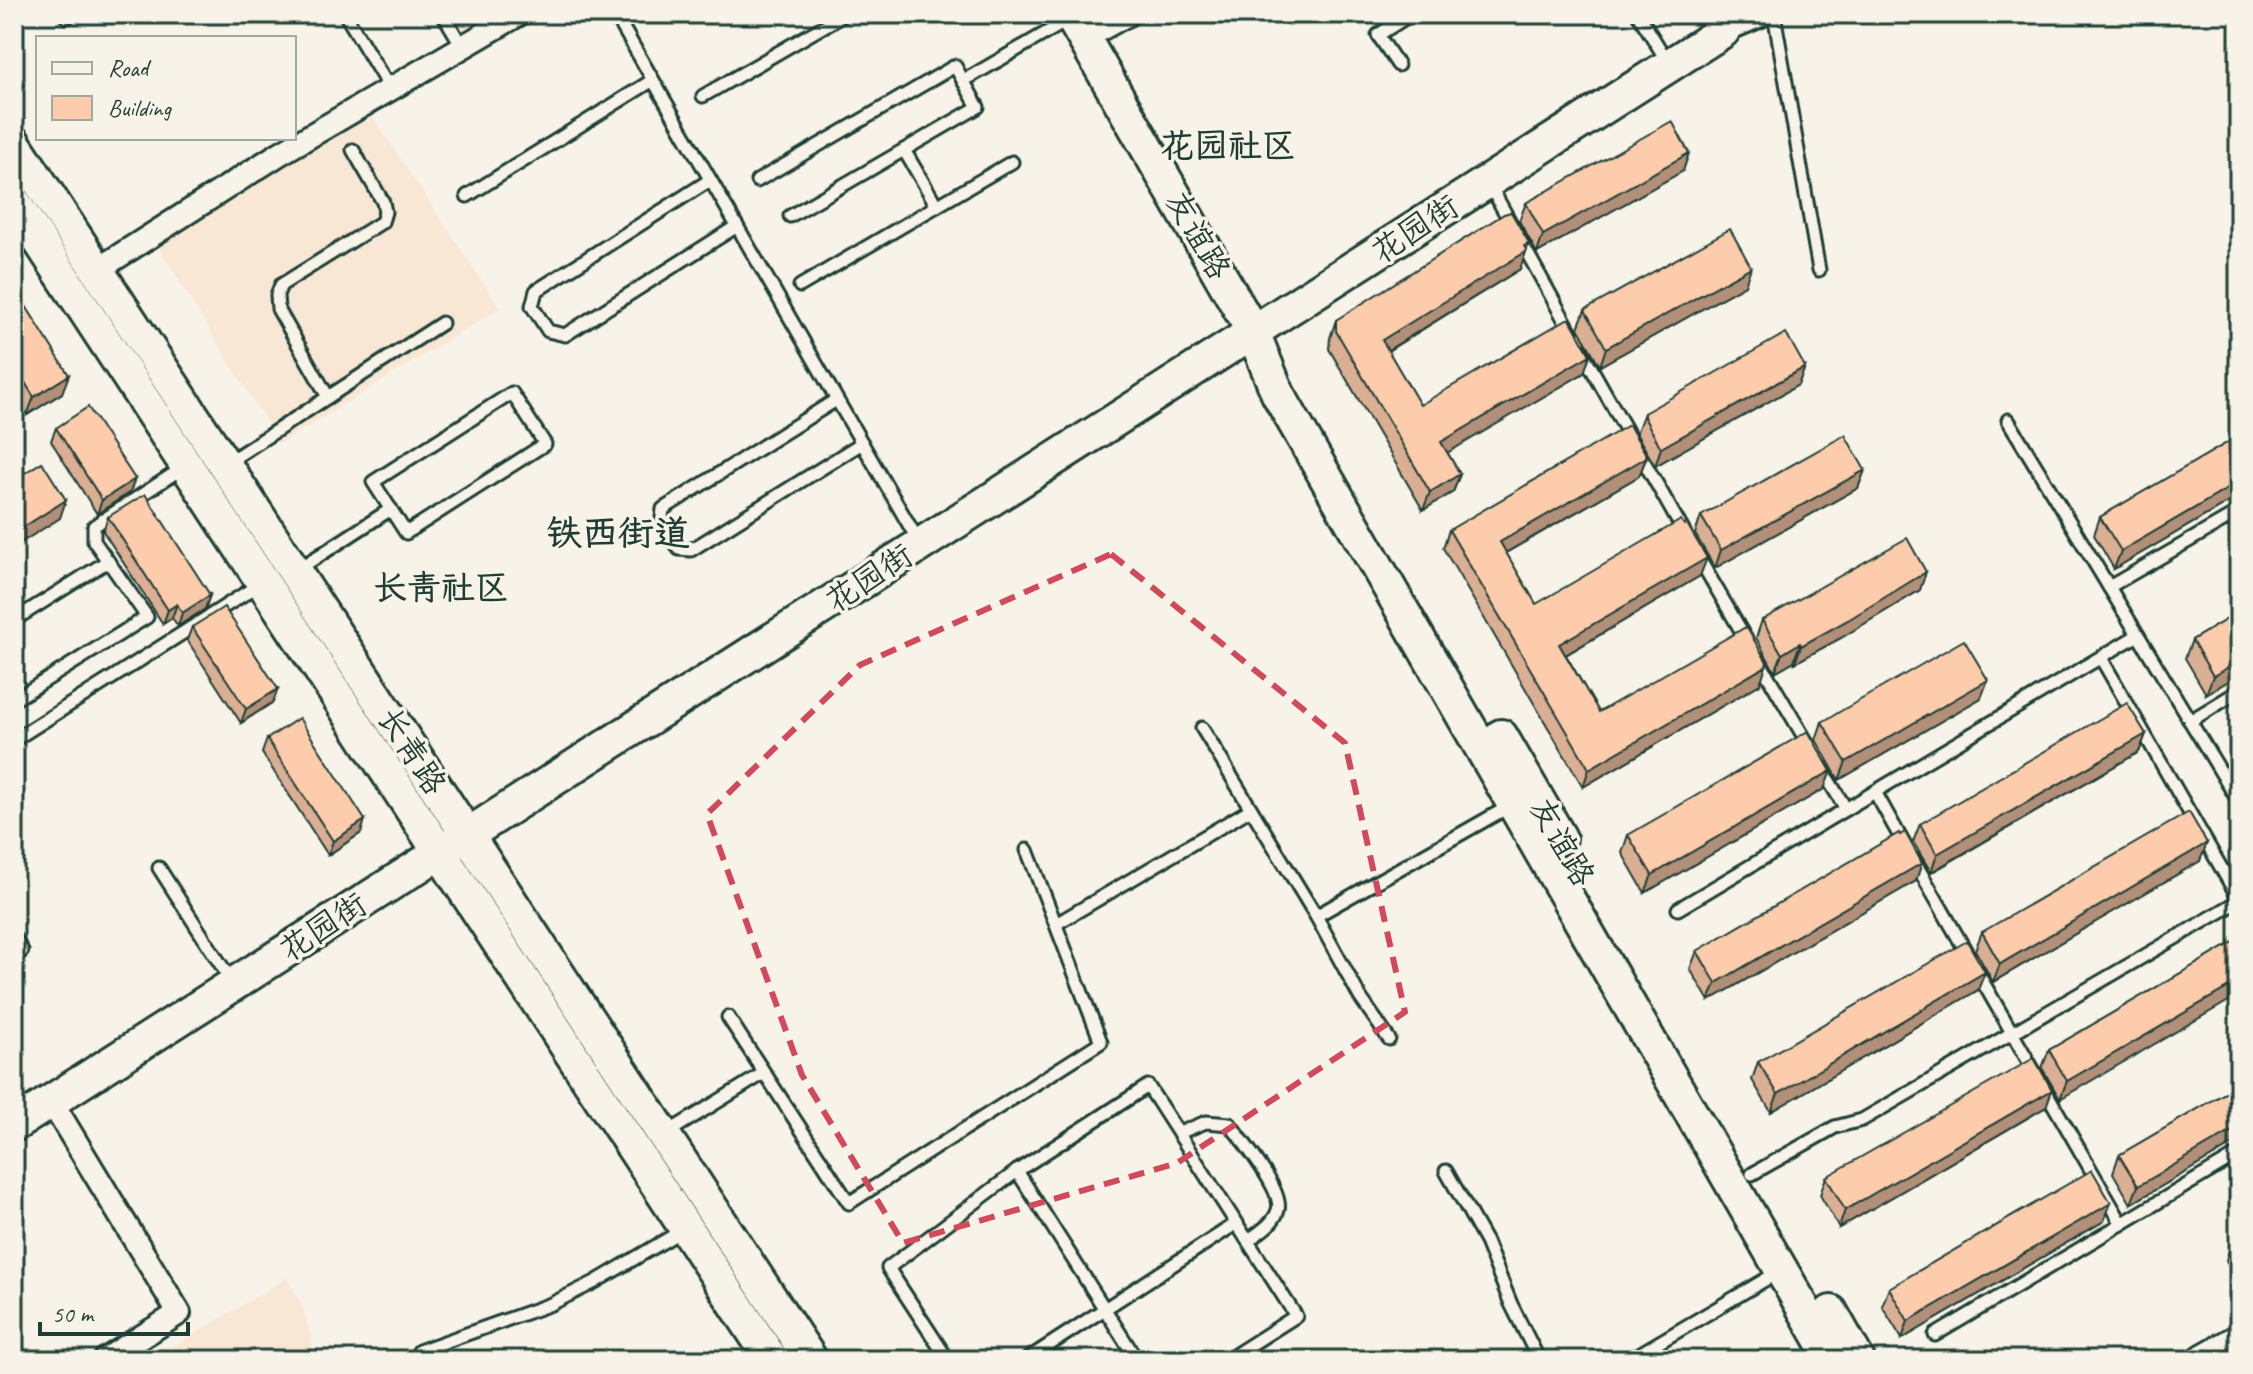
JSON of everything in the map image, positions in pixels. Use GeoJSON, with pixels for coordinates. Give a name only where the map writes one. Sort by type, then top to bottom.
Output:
{"type":"FeatureCollection","features":[{"type":"Feature","properties":{"kind":"street"},"geometry":{"type":"LineString","coordinates":[[97,270],[279,154],[519,14]]}},
{"type":"Feature","properties":{"kind":"street"},"geometry":{"type":"LineString","coordinates":[[1075,23],[1128,14]]}},
{"type":"Feature","properties":{"kind":"street"},"geometry":{"type":"LineString","coordinates":[[1723,31],[1763,14]]}},
{"type":"Feature","properties":{"kind":"street","name":"友谊路"},"geometry":{"type":"LineString","coordinates":[[1075,23],[1253,332],[1278,394],[1833,1360]]}},
{"type":"Feature","properties":{"kind":"street","name":"花园街"},"geometry":{"type":"LineString","coordinates":[[14,1125],[1723,31]]}},
{"type":"Feature","properties":{"kind":"street","name":"长青路"},"geometry":{"type":"LineString","coordinates":[[14,143],[811,1360]]}},
{"type":"Feature","properties":{"kind":"street","name":"长青路"},"geometry":{"type":"LineString","coordinates":[[14,202],[772,1360]]}},
{"type":"Feature","properties":{"kind":"street","name":"友谊路"},"geometry":{"type":"LineString","coordinates":[[1253,332],[1297,383],[1858,1360]]}},
{"type":"Feature","properties":{"kind":"street"},"geometry":{"type":"LineString","coordinates":[[51,1101],[179,1313],[105,1360]]}},
{"type":"Feature","properties":{"kind":"street"},"geometry":{"type":"LineString","coordinates":[[2205,1360],[2239,1341]]}},
{"type":"Feature","properties":{"kind":"lane"},"geometry":{"type":"LineString","coordinates":[[65,14],[67,17],[71,14]]}},
{"type":"Feature","properties":{"kind":"lane"},"geometry":{"type":"LineString","coordinates":[[345,14],[390,89]]}},
{"type":"Feature","properties":{"kind":"lane"},"geometry":{"type":"LineString","coordinates":[[443,14],[462,46]]}},
{"type":"Feature","properties":{"kind":"lane"},"geometry":{"type":"LineString","coordinates":[[615,14],[920,545]]}},
{"type":"Feature","properties":{"kind":"lane"},"geometry":{"type":"LineString","coordinates":[[703,96],[845,14]]}},
{"type":"Feature","properties":{"kind":"lane"},"geometry":{"type":"LineString","coordinates":[[1398,65],[1378,35],[1411,14]]}},
{"type":"Feature","properties":{"kind":"lane"},"geometry":{"type":"LineString","coordinates":[[1638,14],[1670,65]]}},
{"type":"Feature","properties":{"kind":"lane"},"geometry":{"type":"LineString","coordinates":[[1774,14],[1819,270]]}},
{"type":"Feature","properties":{"kind":"lane"},"geometry":{"type":"LineString","coordinates":[[963,81],[1075,23]]}},
{"type":"Feature","properties":{"kind":"lane"},"geometry":{"type":"LineString","coordinates":[[757,181],[955,66],[978,107],[790,216]]}},
{"type":"Feature","properties":{"kind":"lane"},"geometry":{"type":"LineString","coordinates":[[467,196],[653,80]]}},
{"type":"Feature","properties":{"kind":"lane"},"geometry":{"type":"LineString","coordinates":[[328,397],[278,309],[277,295],[281,285],[382,222],[385,212],[383,202],[353,150]]}},
{"type":"Feature","properties":{"kind":"lane"},"geometry":{"type":"LineString","coordinates":[[904,150],[937,206]]}},
{"type":"Feature","properties":{"kind":"lane"},"geometry":{"type":"LineString","coordinates":[[800,286],[1012,162]]}},
{"type":"Feature","properties":{"kind":"lane"},"geometry":{"type":"LineString","coordinates":[[710,180],[536,291],[532,306],[548,331],[565,335],[737,226]]}},
{"type":"Feature","properties":{"kind":"lane"},"geometry":{"type":"LineString","coordinates":[[1488,182],[1636,450],[1846,809]]}},
{"type":"Feature","properties":{"kind":"lane"},"geometry":{"type":"LineString","coordinates":[[224,465],[442,323]]}},
{"type":"Feature","properties":{"kind":"lane"},"geometry":{"type":"LineString","coordinates":[[512,393],[545,444],[406,533],[391,509],[373,482],[512,393]]}},
{"type":"Feature","properties":{"kind":"lane"},"geometry":{"type":"LineString","coordinates":[[836,400],[663,509],[662,518],[679,549],[691,550],[862,443]]}},
{"type":"Feature","properties":{"kind":"lane"},"geometry":{"type":"LineString","coordinates":[[2008,420],[2239,802]]}},
{"type":"Feature","properties":{"kind":"lane"},"geometry":{"type":"LineString","coordinates":[[14,700],[147,617],[94,541],[94,526],[186,465]]}},
{"type":"Feature","properties":{"kind":"lane"},"geometry":{"type":"LineString","coordinates":[[294,572],[391,509]]}},
{"type":"Feature","properties":{"kind":"lane"},"geometry":{"type":"LineString","coordinates":[[2109,587],[2239,512]]}},
{"type":"Feature","properties":{"kind":"lane"},"geometry":{"type":"LineString","coordinates":[[14,620],[108,561]]}},
{"type":"Feature","properties":{"kind":"lane"},"geometry":{"type":"LineString","coordinates":[[14,740],[263,582]]}},
{"type":"Feature","properties":{"kind":"lane"},"geometry":{"type":"LineString","coordinates":[[1678,909],[2138,635]]}},
{"type":"Feature","properties":{"kind":"lane"},"geometry":{"type":"LineString","coordinates":[[1752,1174],[1835,1127],[1862,1120],[2239,900],[2101,658]]}},
{"type":"Feature","properties":{"kind":"lane"},"geometry":{"type":"LineString","coordinates":[[2190,721],[2239,691]]}},
{"type":"Feature","properties":{"kind":"lane"},"geometry":{"type":"LineString","coordinates":[[1202,728],[1316,916],[1360,997],[1389,1039]]}},
{"type":"Feature","properties":{"kind":"lane"},"geometry":{"type":"LineString","coordinates":[[1875,792],[2122,1224]]}},
{"type":"Feature","properties":{"kind":"lane"},"geometry":{"type":"LineString","coordinates":[[1316,916],[1514,804]]}},
{"type":"Feature","properties":{"kind":"lane"},"geometry":{"type":"LineString","coordinates":[[1056,924],[1251,809]]}},
{"type":"Feature","properties":{"kind":"lane"},"geometry":{"type":"LineString","coordinates":[[728,1017],[849,1203],[1101,1042],[1027,850]]}},
{"type":"Feature","properties":{"kind":"lane"},"geometry":{"type":"LineString","coordinates":[[159,868],[234,985]]}},
{"type":"Feature","properties":{"kind":"lane"},"geometry":{"type":"LineString","coordinates":[[14,937],[22,951]]}},
{"type":"Feature","properties":{"kind":"lane"},"geometry":{"type":"LineString","coordinates":[[663,1135],[764,1073]]}},
{"type":"Feature","properties":{"kind":"lane"},"geometry":{"type":"LineString","coordinates":[[948,1360],[888,1268],[1017,1171],[1148,1086],[1296,1316],[1227,1360]]}},
{"type":"Feature","properties":{"kind":"lane"},"geometry":{"type":"LineString","coordinates":[[1179,1133],[1206,1122],[1230,1124],[1278,1194],[1279,1209],[1274,1220],[1248,1241]]}},
{"type":"Feature","properties":{"kind":"lane"},"geometry":{"type":"LineString","coordinates":[[1935,1335],[2239,1154]]}},
{"type":"Feature","properties":{"kind":"lane"},"geometry":{"type":"LineString","coordinates":[[1017,1171],[1137,1360]]}},
{"type":"Feature","properties":{"kind":"lane"},"geometry":{"type":"LineString","coordinates":[[1446,1171],[1486,1242],[1511,1304],[1539,1360]]}},
{"type":"Feature","properties":{"kind":"lane"},"geometry":{"type":"LineString","coordinates":[[1026,1360],[1237,1223]]}},
{"type":"Feature","properties":{"kind":"lane"},"geometry":{"type":"LineString","coordinates":[[419,1351],[551,1304],[595,1282],[685,1228]]}},
{"type":"Feature","properties":{"kind":"lane"},"geometry":{"type":"LineString","coordinates":[[1629,1360],[1781,1270]]}},
{"type":"Feature","properties":{"kind":"highlighted area"},"geometry":{"type":"Polygon","coordinates":[[[1111,554],[1345,743],[1405,1012],[1177,1163],[903,1243],[802,1075],[707,814],[860,665],[1111,554]]]}},
{"type":"Feature","properties":{"kind":"shaded area"},"geometry":{"type":"Polygon","coordinates":[[[436,14],[502,14],[454,44],[436,14]]]}},
{"type":"Feature","properties":{"kind":"shaded area"},"geometry":{"type":"Polygon","coordinates":[[[368,110],[500,308],[280,444],[157,245],[368,110]]]}},
{"type":"Feature","properties":{"kind":"shaded area"},"geometry":{"type":"Polygon","coordinates":[[[287,1278],[303,1307],[316,1360],[152,1360],[287,1278]]]}},
{"type":"Feature","properties":{"kind":"building"},"geometry":{"type":"Polygon","coordinates":[[[1672,121],[1689,153],[1543,235],[1526,203],[1672,121]]]}},
{"type":"Feature","properties":{"kind":"building"},"geometry":{"type":"Polygon","coordinates":[[[1511,212],[1529,243],[1524,246],[1527,251],[1382,340],[1420,405],[1567,319],[1570,319],[1590,355],[1441,442],[1460,474],[1430,492],[1336,331],[1336,320],[1511,212]]]}},
{"type":"Feature","properties":{"kind":"building"},"geometry":{"type":"Polygon","coordinates":[[[1730,229],[1751,267],[1606,348],[1585,310],[1730,229]]]}},
{"type":"Feature","properties":{"kind":"building"},"geometry":{"type":"Polygon","coordinates":[[[14,287],[69,375],[34,397],[14,365],[14,287]]]}},
{"type":"Feature","properties":{"kind":"building"},"geometry":{"type":"Polygon","coordinates":[[[1786,333],[1805,367],[1661,448],[1644,413],[1786,333]]]}},
{"type":"Feature","properties":{"kind":"building"},"geometry":{"type":"Polygon","coordinates":[[[88,407],[135,479],[102,500],[56,428],[88,407]]]}},
{"type":"Feature","properties":{"kind":"building"},"geometry":{"type":"Polygon","coordinates":[[[1629,425],[1647,456],[1645,458],[1500,542],[1536,604],[1681,520],[1684,525],[1687,524],[1707,558],[1559,644],[1599,712],[1744,628],[1747,628],[1767,662],[1766,666],[1589,769],[1449,530],[1629,425]]]}},
{"type":"Feature","properties":{"kind":"building"},"geometry":{"type":"Polygon","coordinates":[[[1845,435],[1865,470],[1721,550],[1701,516],[1845,435]]]}},
{"type":"Feature","properties":{"kind":"building"},"geometry":{"type":"Polygon","coordinates":[[[2239,436],[2239,482],[2121,551],[2100,517],[2239,436]]]}},
{"type":"Feature","properties":{"kind":"building"},"geometry":{"type":"Polygon","coordinates":[[[42,462],[66,500],[14,533],[14,480],[42,462]]]}},
{"type":"Feature","properties":{"kind":"building"},"geometry":{"type":"Polygon","coordinates":[[[145,494],[210,595],[182,613],[177,604],[168,610],[108,517],[145,494]]]}},
{"type":"Feature","properties":{"kind":"building"},"geometry":{"type":"Polygon","coordinates":[[[1907,538],[1926,572],[1848,620],[1782,654],[1762,620],[1907,538]]]}},
{"type":"Feature","properties":{"kind":"building"},"geometry":{"type":"Polygon","coordinates":[[[224,607],[278,689],[246,709],[192,627],[224,607]]]}},
{"type":"Feature","properties":{"kind":"building"},"geometry":{"type":"Polygon","coordinates":[[[2239,612],[2239,661],[2213,676],[2192,640],[2239,612]]]}},
{"type":"Feature","properties":{"kind":"building"},"geometry":{"type":"Polygon","coordinates":[[[1964,640],[1988,680],[1846,762],[1822,722],[1964,640]]]}},
{"type":"Feature","properties":{"kind":"building"},"geometry":{"type":"Polygon","coordinates":[[[2127,703],[2146,734],[1937,854],[1920,824],[2127,703]]]}},
{"type":"Feature","properties":{"kind":"building"},"geometry":{"type":"Polygon","coordinates":[[[299,718],[365,820],[333,841],[267,739],[299,718]]]}},
{"type":"Feature","properties":{"kind":"building"},"geometry":{"type":"Polygon","coordinates":[[[1808,731],[1831,771],[1652,875],[1628,835],[1808,731]]]}},
{"type":"Feature","properties":{"kind":"building"},"geometry":{"type":"Polygon","coordinates":[[[2189,812],[2207,843],[2000,964],[1982,932],[2189,812]]]}},
{"type":"Feature","properties":{"kind":"building"},"geometry":{"type":"Polygon","coordinates":[[[1905,832],[1922,863],[1716,983],[1697,951],[1905,832]]]}},
{"type":"Feature","properties":{"kind":"building"},"geometry":{"type":"Polygon","coordinates":[[[2239,939],[2239,981],[2067,1081],[2049,1050],[2239,939]]]}},
{"type":"Feature","properties":{"kind":"building"},"geometry":{"type":"Polygon","coordinates":[[[1967,941],[1985,972],[1778,1094],[1758,1062],[1967,941]]]}},
{"type":"Feature","properties":{"kind":"building"},"geometry":{"type":"Polygon","coordinates":[[[2034,1058],[2052,1090],[1845,1210],[1826,1177],[2034,1058]]]}},
{"type":"Feature","properties":{"kind":"building"},"geometry":{"type":"Polygon","coordinates":[[[2239,1085],[2239,1127],[2138,1186],[2119,1155],[2239,1085]]]}},
{"type":"Feature","properties":{"kind":"building"},"geometry":{"type":"Polygon","coordinates":[[[2092,1170],[2111,1203],[1908,1321],[1889,1288],[2092,1170]]]}},
{"type":"Feature","properties":{"kind":"building"},"geometry":{"type":"Polygon","coordinates":[[[2239,1238],[2239,1254],[2232,1242],[2239,1238]]]}},
{"type":"Feature","properties":{"kind":"district","name":"花园社区"},"geometry":{"type":"Point","coordinates":[1228,145]}},
{"type":"Feature","properties":{"kind":"district","name":"铁西街道"},"geometry":{"type":"Point","coordinates":[618,533]}},
{"type":"Feature","properties":{"kind":"district","name":"长青社区"},"geometry":{"type":"Point","coordinates":[441,587]}}]}
